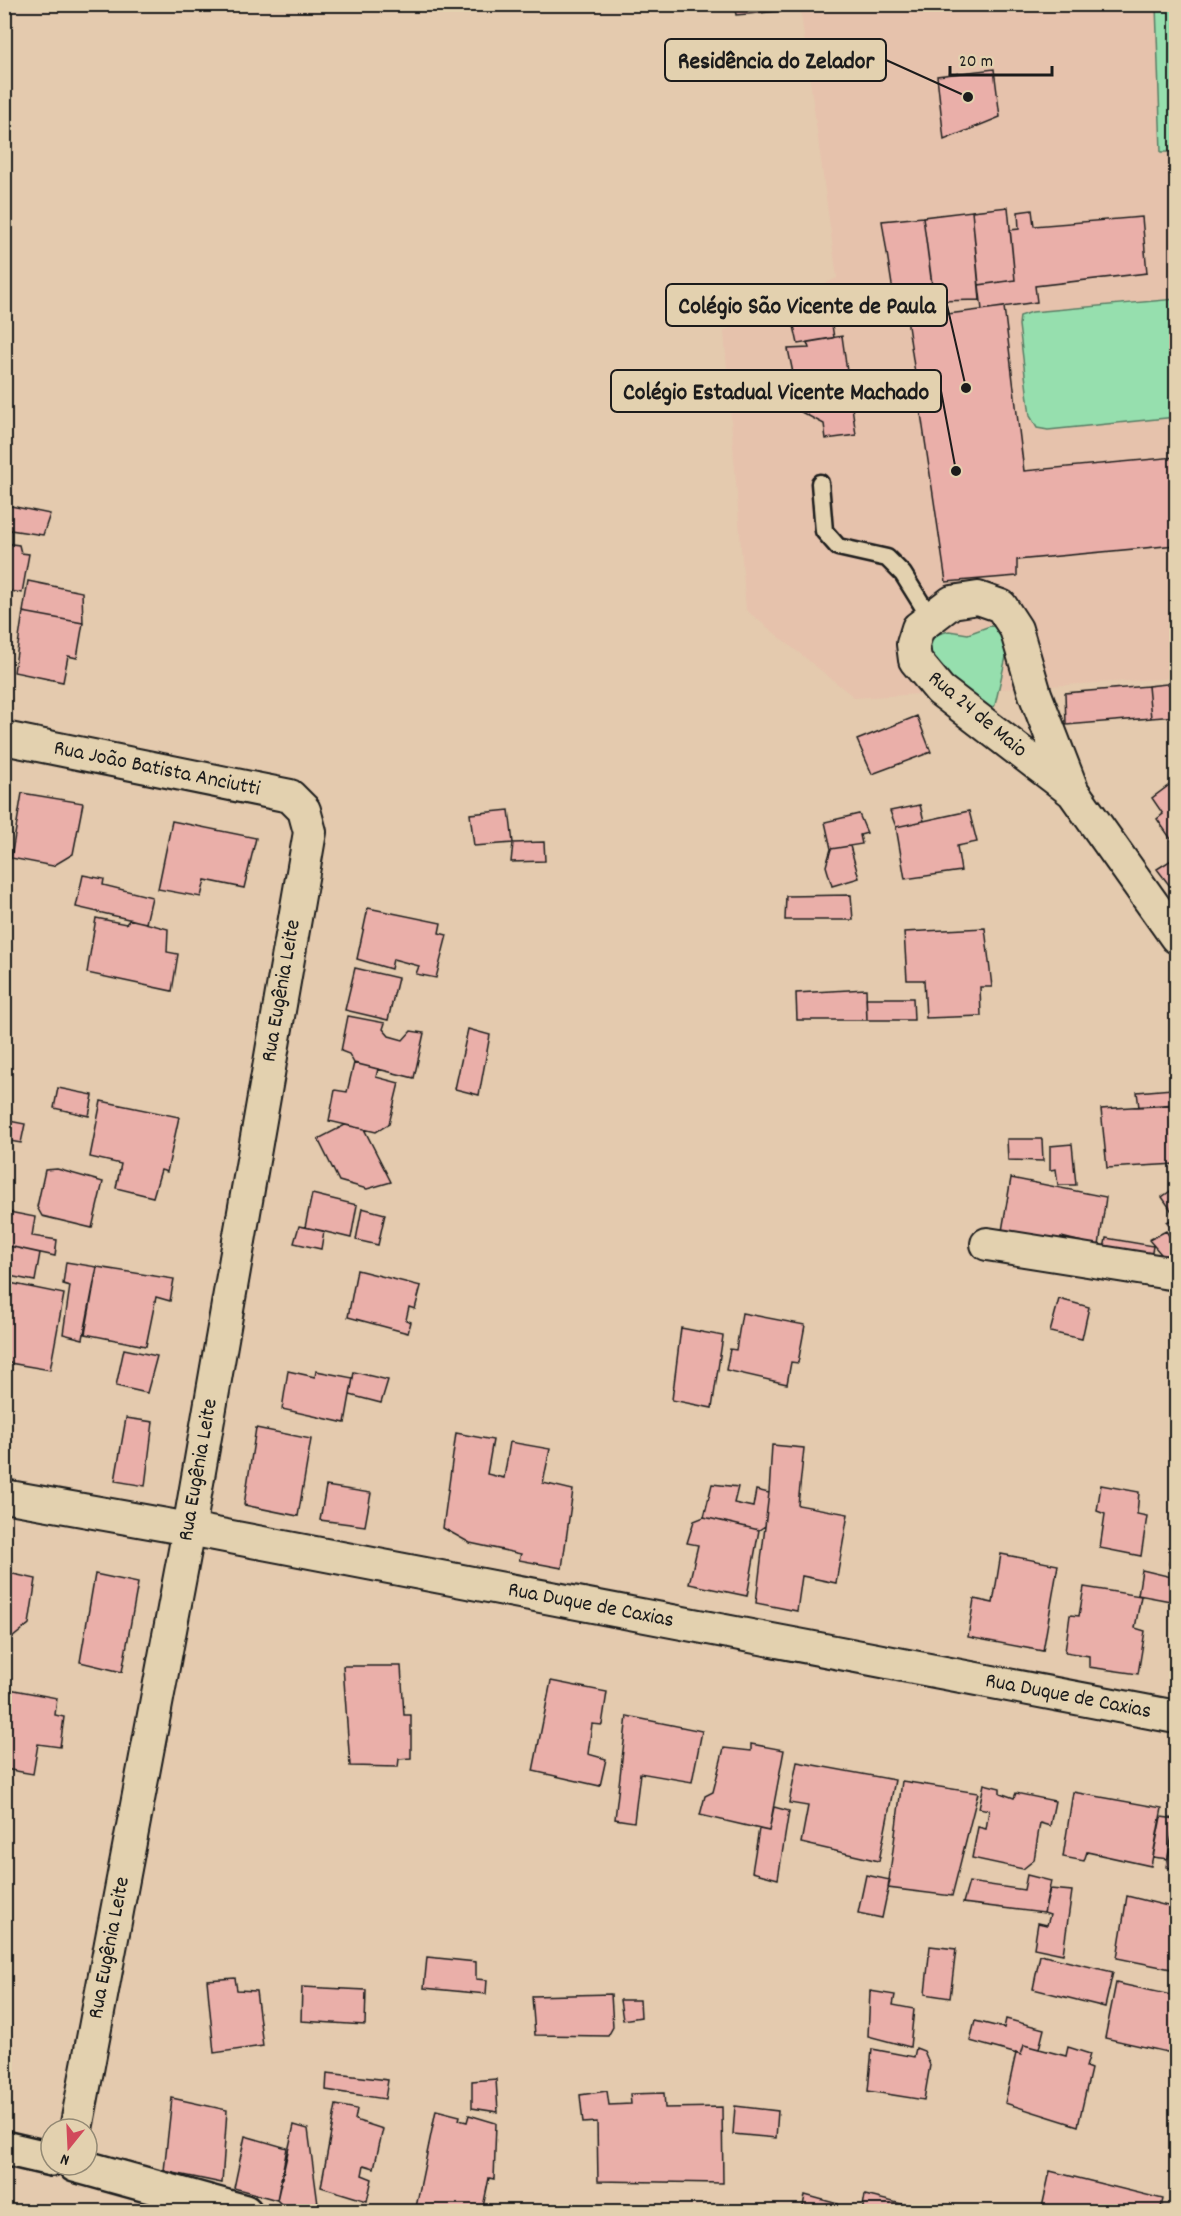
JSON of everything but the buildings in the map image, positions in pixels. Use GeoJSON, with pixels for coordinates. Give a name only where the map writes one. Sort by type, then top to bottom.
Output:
{"type":"FeatureCollection","features":[{"type":"Feature","properties":{"kind":"main road"},"geometry":{"type":"LineString","coordinates":[[4,2148],[39,2156]]}},
{"type":"Feature","properties":{"kind":"main road"},"geometry":{"type":"LineString","coordinates":[[99,2171],[245,2211]]}},
{"type":"Feature","properties":{"kind":"street","name":"Rua 24 de Maio"},"geometry":{"type":"LineString","coordinates":[[1073,792],[940,690],[915,660],[913,644],[918,628],[952,602],[978,598],[1001,606],[1016,629],[1035,693],[1073,792],[1176,937]]}},
{"type":"Feature","properties":{"kind":"street","name":"Rua João Batista Anciutti"},"geometry":{"type":"LineString","coordinates":[[4,738],[290,796],[304,810]]}},
{"type":"Feature","properties":{"kind":"street","name":"Rua Eugênia Leite"},"geometry":{"type":"LineString","coordinates":[[78,2117],[189,1529],[310,832],[304,810]]}},
{"type":"Feature","properties":{"kind":"street"},"geometry":{"type":"LineString","coordinates":[[987,1244],[1176,1274]]}},
{"type":"Feature","properties":{"kind":"street","name":"Rua Duque de Caxias"},"geometry":{"type":"LineString","coordinates":[[4,1496],[189,1529],[1176,1717]]}},
{"type":"Feature","properties":{"kind":"lane"},"geometry":{"type":"LineString","coordinates":[[820,483],[824,531],[838,547],[887,558],[903,574],[931,618]]}},
{"type":"Feature","properties":{"kind":"shaded area"},"geometry":{"type":"Polygon","coordinates":[[[719,5],[1176,5],[1176,678],[855,698],[746,610],[724,331],[837,278],[800,7],[720,12],[719,5]]]}},
{"type":"Feature","properties":{"kind":"green space"},"geometry":{"type":"Polygon","coordinates":[[[1156,5],[1176,5],[1176,152],[1161,152],[1156,5]]]}},
{"type":"Feature","properties":{"kind":"green space"},"geometry":{"type":"Polygon","coordinates":[[[1176,299],[1176,417],[1048,430],[1037,428],[1030,416],[1019,325],[1020,316],[1032,312],[1176,299]]]}},
{"type":"Feature","properties":{"kind":"green space"},"geometry":{"type":"Polygon","coordinates":[[[990,626],[1001,627],[1008,648],[995,705],[988,710],[926,666],[929,645],[935,635],[949,631],[968,634],[990,626]]]}},
{"type":"Feature","properties":{"kind":"place","name":"Residência do Zelador"},"geometry":{"type":"Point","coordinates":[968,97]}},
{"type":"Feature","properties":{"kind":"place","name":"Colégio São Vicente de Paula"},"geometry":{"type":"Point","coordinates":[966,388]}},
{"type":"Feature","properties":{"kind":"place","name":"Colégio Estadual Vicente Machado"},"geometry":{"type":"Point","coordinates":[956,471]}}]}
